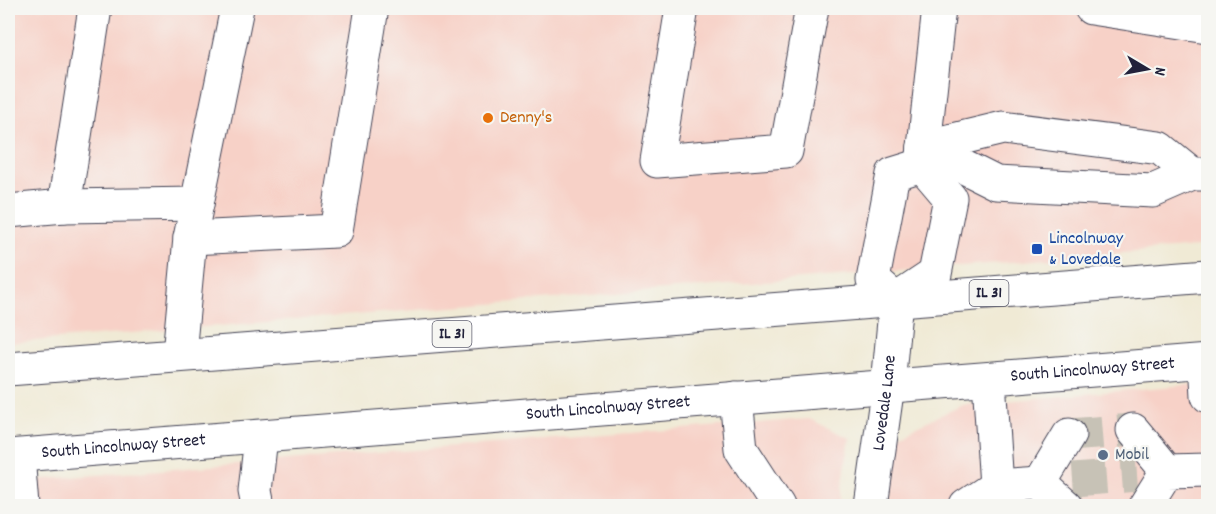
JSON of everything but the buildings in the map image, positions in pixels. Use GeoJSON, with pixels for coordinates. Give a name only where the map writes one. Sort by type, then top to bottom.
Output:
{"type":"FeatureCollection","features":[{"type":"Feature","properties":{"kind":"main road"},"geometry":{"type":"LineString","coordinates":[[64,206],[95,8]]}},
{"type":"Feature","properties":{"kind":"main road"},"geometry":{"type":"LineString","coordinates":[[179,354],[190,237],[237,8]]}},
{"type":"Feature","properties":{"kind":"main road"},"geometry":{"type":"LineString","coordinates":[[190,237],[336,231],[372,8]]}},
{"type":"Feature","properties":{"kind":"main road"},"geometry":{"type":"LineString","coordinates":[[682,8],[657,161],[786,151],[812,8]]}},
{"type":"Feature","properties":{"kind":"main road"},"geometry":{"type":"LineString","coordinates":[[939,8],[923,156],[950,198],[935,274],[896,300],[873,280],[893,174],[923,156],[1003,128],[1160,148],[1200,174]]}},
{"type":"Feature","properties":{"kind":"main road"},"geometry":{"type":"LineString","coordinates":[[1091,8],[1209,26]]}},
{"type":"Feature","properties":{"kind":"main road"},"geometry":{"type":"LineString","coordinates":[[923,156],[996,183],[1153,190],[1200,174]]}},
{"type":"Feature","properties":{"kind":"main road"},"geometry":{"type":"LineString","coordinates":[[8,211],[64,206],[197,204]]}},
{"type":"Feature","properties":{"kind":"main road","name":"IL 31"},"geometry":{"type":"LineString","coordinates":[[8,369],[1209,276]]}},
{"type":"Feature","properties":{"kind":"main road","name":"Lovedale Lane"},"geometry":{"type":"LineString","coordinates":[[871,507],[888,385],[896,300]]}},
{"type":"Feature","properties":{"kind":"main road"},"geometry":{"type":"LineString","coordinates":[[1207,361],[1209,396]]}},
{"type":"Feature","properties":{"kind":"main road","name":"South Lincolnway Street"},"geometry":{"type":"LineString","coordinates":[[13,456],[1207,361]]}},
{"type":"Feature","properties":{"kind":"main road"},"geometry":{"type":"LineString","coordinates":[[989,380],[996,486]]}},
{"type":"Feature","properties":{"kind":"main road"},"geometry":{"type":"LineString","coordinates":[[736,398],[741,449],[778,507]]}},
{"type":"Feature","properties":{"kind":"main road"},"geometry":{"type":"LineString","coordinates":[[1133,430],[1152,473],[1145,507]]}},
{"type":"Feature","properties":{"kind":"main road"},"geometry":{"type":"LineString","coordinates":[[1040,483],[1069,435]]}},
{"type":"Feature","properties":{"kind":"main road"},"geometry":{"type":"LineString","coordinates":[[258,507],[255,491],[261,437]]}},
{"type":"Feature","properties":{"kind":"main road"},"geometry":{"type":"LineString","coordinates":[[13,456],[22,507]]}},
{"type":"Feature","properties":{"kind":"main road"},"geometry":{"type":"LineString","coordinates":[[1152,473],[1209,470]]}},
{"type":"Feature","properties":{"kind":"main road"},"geometry":{"type":"LineString","coordinates":[[966,507],[996,486],[1040,483],[1069,493]]}},
{"type":"Feature","properties":{"kind":"shaded area"},"geometry":{"type":"Polygon","coordinates":[[[8,8],[1208,8],[1208,246],[8,343],[8,8]]]}},
{"type":"Feature","properties":{"kind":"shaded area"},"geometry":{"type":"Polygon","coordinates":[[[1208,383],[1208,506],[889,506],[899,434],[963,405],[1208,383]]]}},
{"type":"Feature","properties":{"kind":"shaded area"},"geometry":{"type":"Polygon","coordinates":[[[809,419],[850,438],[839,506],[8,506],[8,482],[809,419]]]}},
{"type":"Feature","properties":{"kind":"tunnel"},"geometry":{"type":"LineString","coordinates":[[1069,435],[1133,430]]}},
{"type":"Feature","properties":{"kind":"tunnel"},"geometry":{"type":"LineString","coordinates":[[1073,480],[1137,475]]}},
{"type":"Feature","properties":{"kind":"place","name":"Denny's"},"geometry":{"type":"Point","coordinates":[488,118]}},
{"type":"Feature","properties":{"kind":"place","name":"Lincolnway & Lovedale"},"geometry":{"type":"Point","coordinates":[1037,249]}},
{"type":"Feature","properties":{"kind":"place","name":"Mobil"},"geometry":{"type":"Point","coordinates":[1103,455]}}]}
